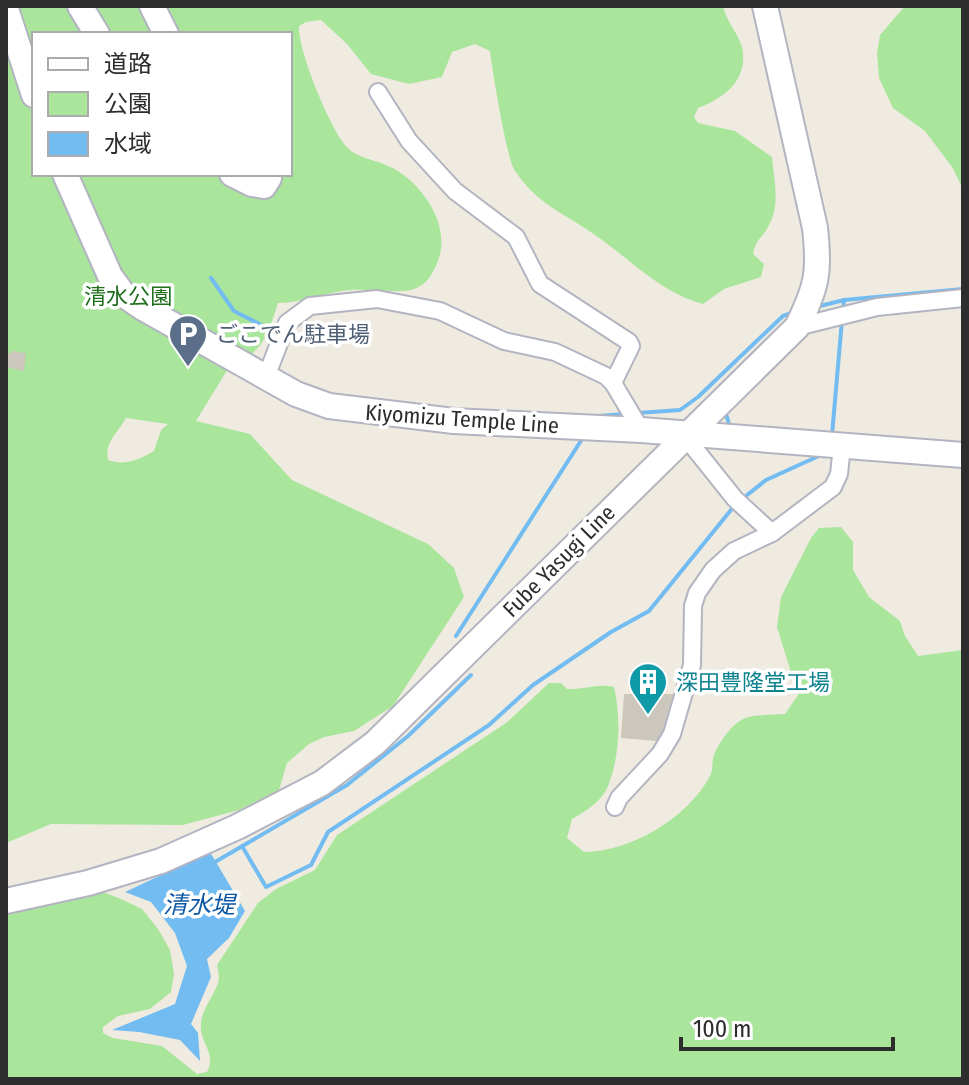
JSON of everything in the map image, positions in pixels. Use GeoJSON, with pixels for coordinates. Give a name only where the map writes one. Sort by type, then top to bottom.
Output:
{"type":"FeatureCollection","features":[{"type":"Feature","properties":{"kind":"main road"},"geometry":{"type":"LineString","coordinates":[[80,6],[96,32]]}},
{"type":"Feature","properties":{"kind":"main road"},"geometry":{"type":"LineString","coordinates":[[152,6],[165,32]]}},
{"type":"Feature","properties":{"kind":"main road","name":"Fube Yasugi Line"},"geometry":{"type":"LineString","coordinates":[[6,901],[76,886],[161,861],[237,827],[322,783],[375,743],[797,327],[812,298],[819,265],[815,228],[765,6]]}},
{"type":"Feature","properties":{"kind":"main road"},"geometry":{"type":"LineString","coordinates":[[6,9],[32,89]]}},
{"type":"Feature","properties":{"kind":"main road","name":"Kiyomizu Temple Line"},"geometry":{"type":"LineString","coordinates":[[66,176],[110,276],[124,295],[296,394],[329,406],[454,421],[641,430],[963,455]]}},
{"type":"Feature","properties":{"kind":"main road"},"geometry":{"type":"LineString","coordinates":[[236,176],[264,186],[268,176]]}},
{"type":"Feature","properties":{"kind":"street"},"geometry":{"type":"LineString","coordinates":[[378,92],[409,141],[455,191],[516,237],[540,284],[629,342],[629,351],[613,383]]}},
{"type":"Feature","properties":{"kind":"street"},"geometry":{"type":"LineString","coordinates":[[797,327],[877,307],[963,298]]}},
{"type":"Feature","properties":{"kind":"street"},"geometry":{"type":"LineString","coordinates":[[266,377],[287,323],[310,306],[377,299],[440,311],[504,341],[555,352],[606,376],[641,430]]}},
{"type":"Feature","properties":{"kind":"street"},"geometry":{"type":"LineString","coordinates":[[687,434],[691,444],[735,499],[772,533]]}},
{"type":"Feature","properties":{"kind":"street"},"geometry":{"type":"LineString","coordinates":[[615,807],[619,798],[660,754],[672,734],[692,665],[693,606],[697,593],[713,570],[734,551],[772,533],[833,487],[839,474],[842,446]]}},
{"type":"Feature","properties":{"kind":"green space","name":"清水公園"},"geometry":{"type":"Polygon","coordinates":[[[6,6],[723,6],[742,47],[742,69],[725,93],[698,108],[694,117],[698,123],[735,131],[772,157],[776,202],[772,219],[753,254],[764,264],[761,277],[724,289],[703,304],[660,284],[542,200],[524,183],[515,171],[508,150],[490,51],[475,44],[452,52],[442,77],[409,84],[371,74],[347,44],[321,20],[299,26],[309,69],[338,135],[354,153],[394,169],[421,192],[438,222],[440,255],[429,278],[411,290],[350,290],[278,303],[263,341],[251,354],[231,364],[196,421],[250,434],[292,480],[428,544],[454,568],[464,597],[393,706],[354,731],[324,737],[309,744],[287,763],[279,790],[239,810],[183,825],[51,824],[6,843],[6,6]],[[126,418],[110,443],[108,460],[131,461],[154,451],[161,430],[168,424],[126,418]]]}},
{"type":"Feature","properties":{"kind":"green space"},"geometry":{"type":"Polygon","coordinates":[[[905,6],[963,6],[963,189],[952,167],[925,131],[893,108],[879,78],[877,53],[880,35],[905,6]]]}},
{"type":"Feature","properties":{"kind":"green space"},"geometry":{"type":"Polygon","coordinates":[[[841,527],[853,542],[853,570],[869,597],[900,621],[905,636],[918,656],[963,650],[963,1079],[6,1079],[6,909],[98,890],[142,909],[170,950],[174,974],[171,992],[150,1009],[118,1016],[103,1027],[103,1033],[113,1038],[162,1046],[197,1074],[207,1072],[210,1055],[202,1036],[201,1023],[219,981],[217,965],[258,903],[276,889],[315,870],[337,835],[506,723],[549,683],[561,683],[567,689],[614,687],[618,711],[617,750],[606,791],[598,801],[572,819],[567,838],[584,852],[602,850],[638,839],[673,819],[700,791],[711,774],[718,747],[734,726],[747,717],[785,714],[798,695],[777,627],[781,597],[819,528],[841,527]]]}},
{"type":"Feature","properties":{"kind":"water","name":"清水堤"},"geometry":{"type":"Polygon","coordinates":[[[210,852],[245,911],[229,938],[207,959],[211,977],[191,1024],[198,1033],[200,1061],[180,1040],[112,1030],[175,1004],[187,966],[175,933],[151,902],[125,892],[210,852]]]}},
{"type":"Feature","properties":{"kind":"building"},"geometry":{"type":"Polygon","coordinates":[[[13,352],[25,354],[23,370],[6,366],[6,353],[13,355],[13,352]]]}},
{"type":"Feature","properties":{"kind":"building","name":"深田豊隆堂工場"},"geometry":{"type":"Polygon","coordinates":[[[625,695],[672,695],[656,740],[622,737],[625,695]]]}},
{"type":"Feature","properties":{"kind":"waterway"},"geometry":{"type":"LineString","coordinates":[[211,278],[234,311],[273,331],[274,341]]}},
{"type":"Feature","properties":{"kind":"waterway"},"geometry":{"type":"LineString","coordinates":[[816,307],[844,300],[963,289]]}},
{"type":"Feature","properties":{"kind":"waterway"},"geometry":{"type":"LineString","coordinates":[[843,311],[844,300]]}},
{"type":"Feature","properties":{"kind":"waterway"},"geometry":{"type":"LineString","coordinates":[[638,413],[680,410],[698,397],[783,316],[792,313]]}},
{"type":"Feature","properties":{"kind":"waterway"},"geometry":{"type":"LineString","coordinates":[[832,435],[842,320]]}},
{"type":"Feature","properties":{"kind":"waterway"},"geometry":{"type":"LineString","coordinates":[[596,419],[598,416],[625,414]]}},
{"type":"Feature","properties":{"kind":"waterway"},"geometry":{"type":"LineString","coordinates":[[726,414],[730,427]]}},
{"type":"Feature","properties":{"kind":"waterway"},"geometry":{"type":"LineString","coordinates":[[456,636],[584,436]]}},
{"type":"Feature","properties":{"kind":"waterway"},"geometry":{"type":"LineString","coordinates":[[742,499],[766,480],[821,455]]}},
{"type":"Feature","properties":{"kind":"waterway"},"geometry":{"type":"LineString","coordinates":[[242,846],[266,887],[311,865],[328,832],[489,725],[533,685],[611,632],[649,611],[735,505]]}},
{"type":"Feature","properties":{"kind":"waterway"},"geometry":{"type":"LineString","coordinates":[[215,862],[347,785],[408,736],[471,675]]}},
{"type":"Feature","properties":{"kind":"place","name":"ごこでん駐車場"},"geometry":{"type":"Point","coordinates":[188,368]}},
{"type":"Feature","properties":{"kind":"place","name":"深田豊隆堂工場"},"geometry":{"type":"Point","coordinates":[648,716]}}]}
